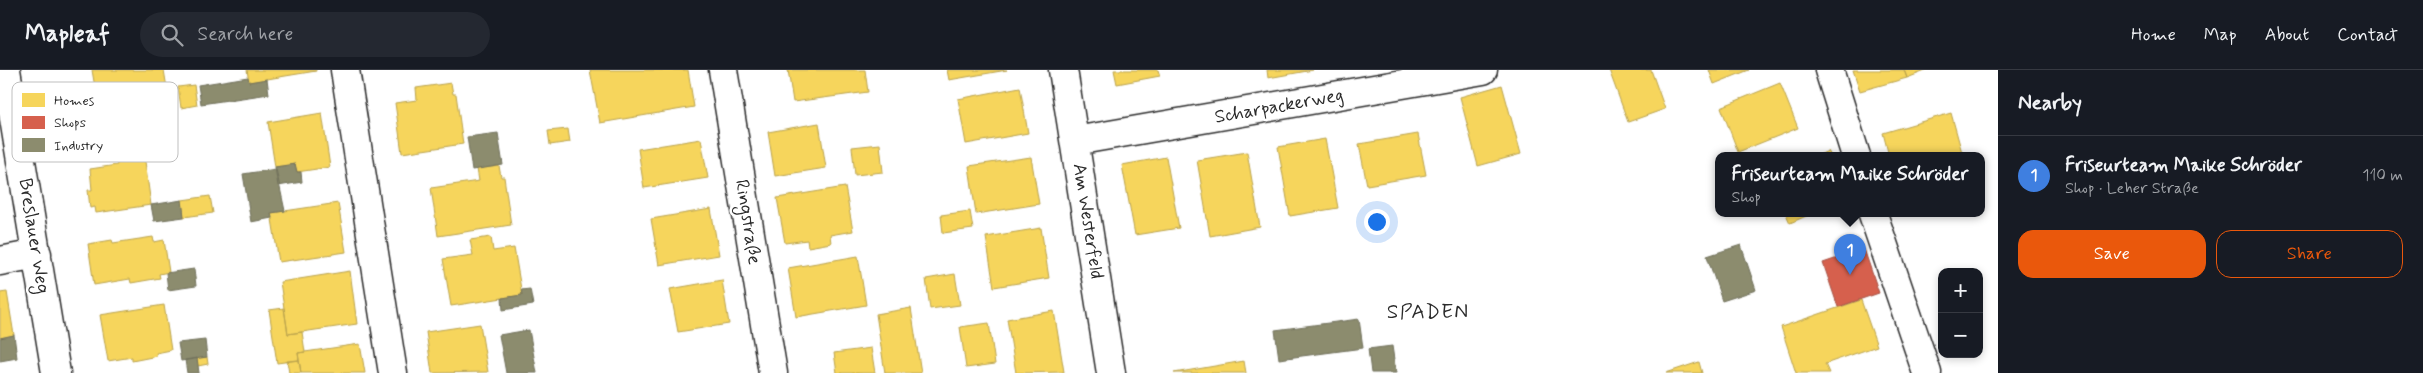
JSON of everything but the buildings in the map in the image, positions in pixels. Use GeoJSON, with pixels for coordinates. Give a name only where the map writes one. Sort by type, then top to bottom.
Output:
{"type":"FeatureCollection","features":[{"type":"Feature","properties":{"kind":"street","name":"Breslauer Weg"},"geometry":{"type":"LineString","coordinates":[[6,70],[12,106]]}},
{"type":"Feature","properties":{"kind":"street"},"geometry":{"type":"LineString","coordinates":[[345,70],[394,373]]}},
{"type":"Feature","properties":{"kind":"street","name":"Ringstraße"},"geometry":{"type":"LineString","coordinates":[[723,70],[773,373]]}},
{"type":"Feature","properties":{"kind":"street","name":"Am Westerfeld"},"geometry":{"type":"LineString","coordinates":[[1063,70],[1111,373]]}},
{"type":"Feature","properties":{"kind":"street","name":"Scharpackerweg"},"geometry":{"type":"LineString","coordinates":[[1075,141],[1483,70]]}},
{"type":"Feature","properties":{"kind":"street"},"geometry":{"type":"LineString","coordinates":[[1830,70],[1855,152]]}},
{"type":"Feature","properties":{"kind":"street","name":"Breslauer Weg"},"geometry":{"type":"LineString","coordinates":[[22,162],[56,373]]}},
{"type":"Feature","properties":{"kind":"street"},"geometry":{"type":"LineString","coordinates":[[1874,217],[1927,373]]}},
{"type":"Feature","properties":{"kind":"street"},"geometry":{"type":"LineString","coordinates":[[0,261],[37,254]]}},
{"type":"Feature","properties":{"kind":"place","name":"Friseurteam Maike Schröder"},"geometry":{"type":"Point","coordinates":[1850,275]}},
{"type":"Feature","properties":{"kind":"district","name":"SPADEN"},"geometry":{"type":"Point","coordinates":[1428,312]}}]}
